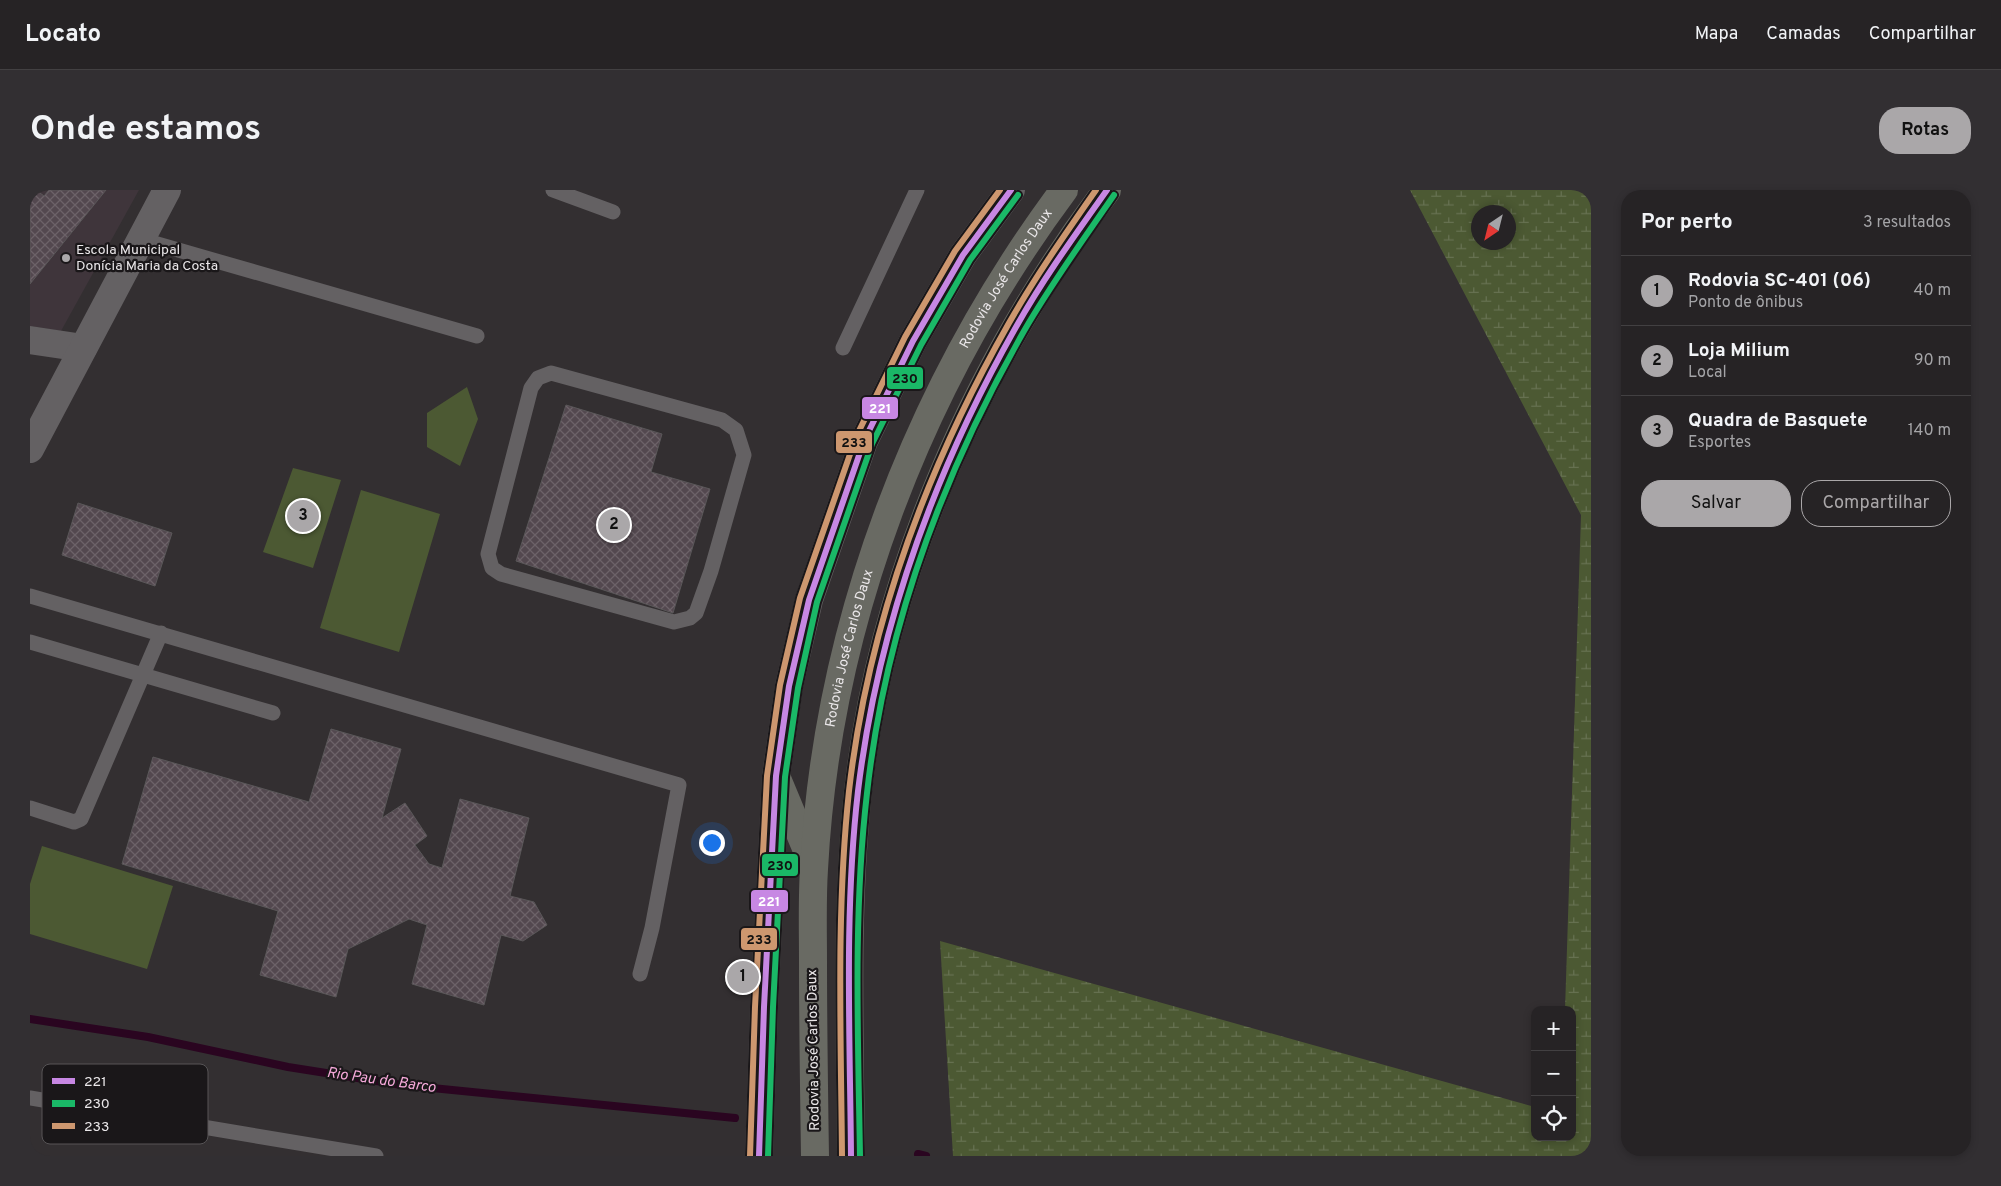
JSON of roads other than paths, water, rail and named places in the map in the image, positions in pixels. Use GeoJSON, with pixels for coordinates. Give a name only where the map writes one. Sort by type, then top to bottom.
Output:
{"type":"FeatureCollection","features":[{"type":"Feature","properties":{"kind":"highway","name":"Rodovia José Carlos Daux"},"geometry":{"type":"LineString","coordinates":[[815,1156],[813,1026],[814,868],[832,715],[847,645],[882,528],[912,451],[990,301],[1036,227],[1064,190]]}},
{"type":"Feature","properties":{"kind":"highway"},"geometry":{"type":"LineString","coordinates":[[852,1156],[848,934],[852,868],[858,789],[870,714],[886,644],[917,541],[949,461],[979,395],[1010,334],[1062,251],[1107,190]]}},
{"type":"Feature","properties":{"kind":"highway"},"geometry":{"type":"LineString","coordinates":[[776,776],[814,868]]}},
{"type":"Feature","properties":{"kind":"main road"},"geometry":{"type":"LineString","coordinates":[[30,449],[167,190]]}},
{"type":"Feature","properties":{"kind":"main road"},"geometry":{"type":"LineString","coordinates":[[759,1156],[764,1007],[776,776],[788,686],[809,600],[864,441],[918,332],[964,255],[1011,190]]}},
{"type":"Feature","properties":{"kind":"main road"},"geometry":{"type":"LineString","coordinates":[[30,340],[83,348]]}},
{"type":"Feature","properties":{"kind":"lane"},"geometry":{"type":"LineString","coordinates":[[554,190],[613,212]]}},
{"type":"Feature","properties":{"kind":"lane"},"geometry":{"type":"LineString","coordinates":[[843,348],[917,190]]}},
{"type":"Feature","properties":{"kind":"lane"},"geometry":{"type":"LineString","coordinates":[[140,239],[477,336]]}},
{"type":"Feature","properties":{"kind":"lane"},"geometry":{"type":"LineString","coordinates":[[551,373],[722,420],[736,430],[744,455],[711,571],[696,613],[690,618],[674,622],[501,574],[492,568],[488,554],[532,388],[538,378],[551,373]]}},
{"type":"Feature","properties":{"kind":"lane"},"geometry":{"type":"LineString","coordinates":[[30,596],[679,784],[652,928],[640,974]]}},
{"type":"Feature","properties":{"kind":"lane"},"geometry":{"type":"LineString","coordinates":[[30,808],[74,822],[80,819],[161,633]]}},
{"type":"Feature","properties":{"kind":"lane"},"geometry":{"type":"LineString","coordinates":[[30,642],[274,713]]}},
{"type":"Feature","properties":{"kind":"lane"},"geometry":{"type":"LineString","coordinates":[[208,1128],[376,1156]]}},
{"type":"Feature","properties":{"kind":"waterway","name":"Rio Pau do Barco"},"geometry":{"type":"LineString","coordinates":[[30,1019],[148,1037],[288,1067],[402,1085],[735,1118]]}},
{"type":"Feature","properties":{"kind":"waterway","name":"Rio Pau do Barco"},"geometry":{"type":"LineString","coordinates":[[918,1154],[926,1156]]}},
{"type":"Feature","properties":{"kind":"place","name":"Escola Municipal Donícia Maria da Costa"},"geometry":{"type":"Point","coordinates":[66,258]}},
{"type":"Feature","properties":{"kind":"place","name":"Quadra de Basquete"},"geometry":{"type":"Point","coordinates":[303,516]}},
{"type":"Feature","properties":{"kind":"place","name":"Loja Milium"},"geometry":{"type":"Point","coordinates":[614,525]}},
{"type":"Feature","properties":{"kind":"place","name":"Rodovia SC-401 (06)"},"geometry":{"type":"Point","coordinates":[743,977]}}]}
